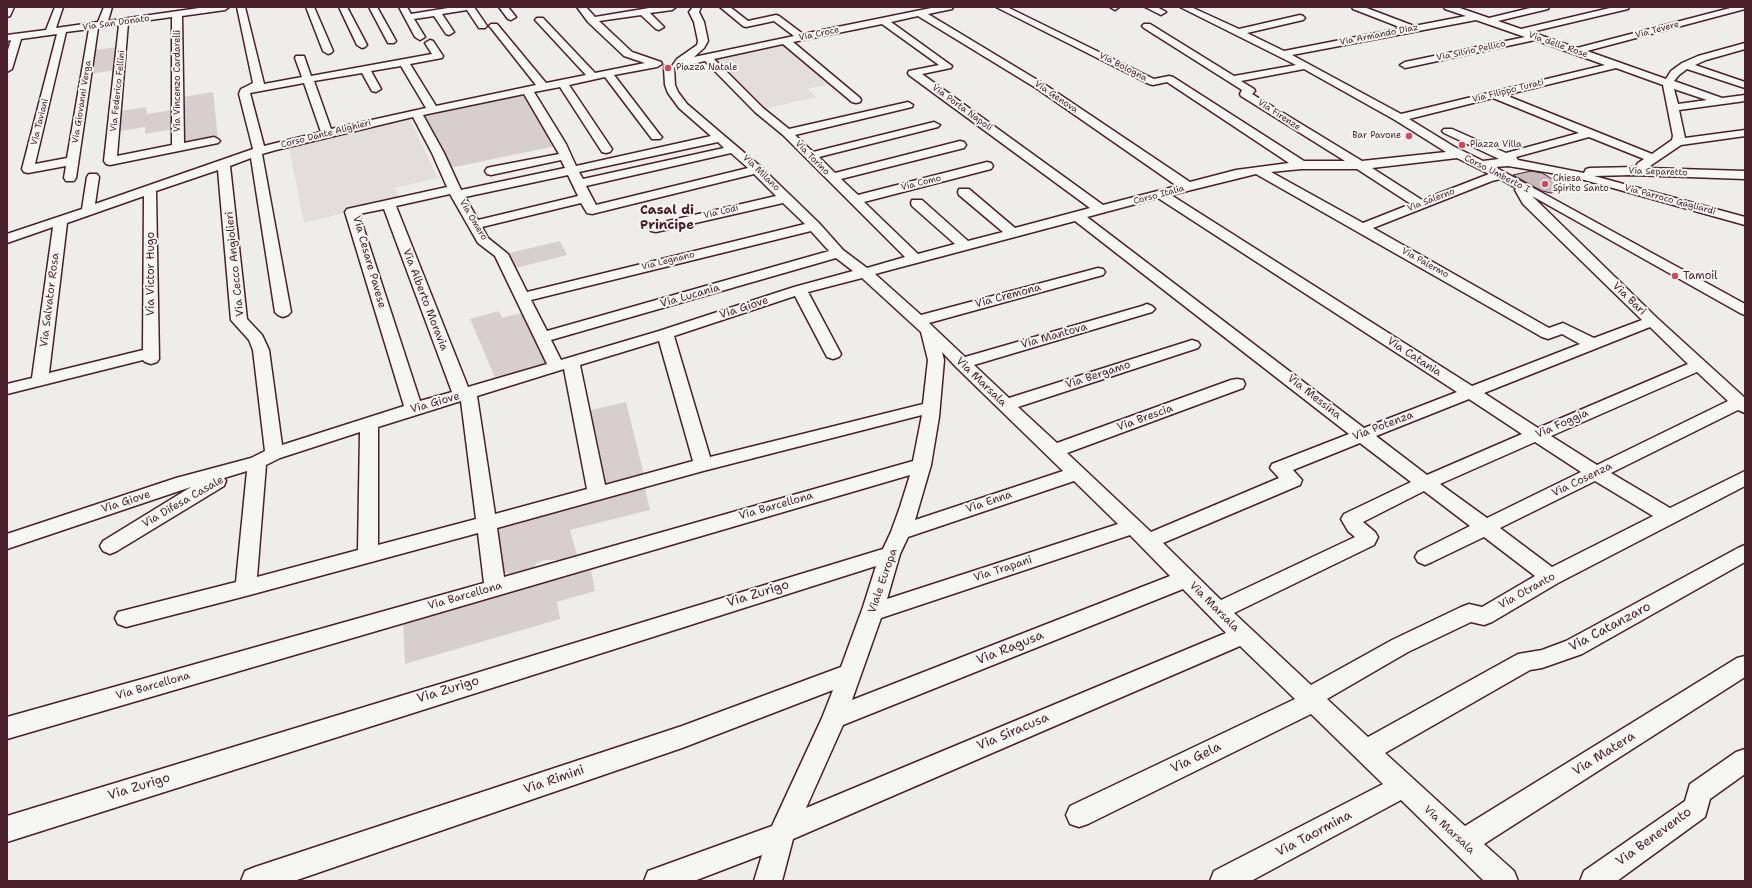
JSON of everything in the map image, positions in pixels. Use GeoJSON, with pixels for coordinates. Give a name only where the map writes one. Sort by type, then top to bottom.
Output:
{"type":"FeatureCollection","features":[{"type":"Feature","properties":{"kind":"street"},"geometry":{"type":"LineString","coordinates":[[7,14],[10,7]]}},
{"type":"Feature","properties":{"kind":"street"},"geometry":{"type":"LineString","coordinates":[[50,32],[59,7]]}},
{"type":"Feature","properties":{"kind":"street","name":"Via Giovanni Verga"},"geometry":{"type":"LineString","coordinates":[[70,178],[98,26],[108,7]]}},
{"type":"Feature","properties":{"kind":"street","name":"Via San Donato"},"geometry":{"type":"LineString","coordinates":[[12,38],[202,9],[226,7]]}},
{"type":"Feature","properties":{"kind":"street"},"geometry":{"type":"LineString","coordinates":[[241,7],[259,84],[244,94],[258,151],[284,312]]}},
{"type":"Feature","properties":{"kind":"street"},"geometry":{"type":"LineString","coordinates":[[310,7],[328,51]]}},
{"type":"Feature","properties":{"kind":"street"},"geometry":{"type":"LineString","coordinates":[[343,7],[362,45]]}},
{"type":"Feature","properties":{"kind":"street"},"geometry":{"type":"LineString","coordinates":[[373,7],[391,41]]}},
{"type":"Feature","properties":{"kind":"street"},"geometry":{"type":"LineString","coordinates":[[403,7],[420,37]]}},
{"type":"Feature","properties":{"kind":"street"},"geometry":{"type":"LineString","coordinates":[[409,17],[466,7],[482,26]]}},
{"type":"Feature","properties":{"kind":"street"},"geometry":{"type":"LineString","coordinates":[[503,7],[511,17]]}},
{"type":"Feature","properties":{"kind":"street"},"geometry":{"type":"LineString","coordinates":[[581,7],[591,20],[628,54],[668,65],[687,58],[700,46],[703,41],[699,22],[694,12],[697,7]]}},
{"type":"Feature","properties":{"kind":"street"},"geometry":{"type":"LineString","coordinates":[[591,20],[672,7]]}},
{"type":"Feature","properties":{"kind":"street"},"geometry":{"type":"LineString","coordinates":[[724,7],[746,24],[776,18],[802,38]]}},
{"type":"Feature","properties":{"kind":"street","name":"Via Croce"},"geometry":{"type":"LineString","coordinates":[[668,65],[949,7]]}},
{"type":"Feature","properties":{"kind":"street","name":"Via Bologna"},"geometry":{"type":"LineString","coordinates":[[1000,7],[1153,82],[1169,79],[1301,165]]}},
{"type":"Feature","properties":{"kind":"street"},"geometry":{"type":"LineString","coordinates":[[1149,7],[1161,12]]}},
{"type":"Feature","properties":{"kind":"street","name":"Corso Umberto I"},"geometry":{"type":"LineString","coordinates":[[1184,7],[1306,66],[1399,118],[1458,154],[1502,175],[1745,310]]}},
{"type":"Feature","properties":{"kind":"street"},"geometry":{"type":"LineString","coordinates":[[1356,7],[1413,29]]}},
{"type":"Feature","properties":{"kind":"street","name":"Via delle Rose"},"geometry":{"type":"LineString","coordinates":[[1448,7],[1721,101]]}},
{"type":"Feature","properties":{"kind":"street"},"geometry":{"type":"LineString","coordinates":[[1488,21],[1545,7]]}},
{"type":"Feature","properties":{"kind":"street"},"geometry":{"type":"LineString","coordinates":[[1521,32],[1625,7]]}},
{"type":"Feature","properties":{"kind":"street","name":"Via Tevere"},"geometry":{"type":"LineString","coordinates":[[1577,51],[1739,9]]}},
{"type":"Feature","properties":{"kind":"street"},"geometry":{"type":"LineString","coordinates":[[436,12],[448,32]]}},
{"type":"Feature","properties":{"kind":"street"},"geometry":{"type":"LineString","coordinates":[[643,12],[659,27]]}},
{"type":"Feature","properties":{"kind":"street","name":"Via Vincenzo Cardarelli"},"geometry":{"type":"LineString","coordinates":[[177,14],[178,148]]}},
{"type":"Feature","properties":{"kind":"street","name":"Via Genova"},"geometry":{"type":"LineString","coordinates":[[921,14],[1040,86],[1188,187]]}},
{"type":"Feature","properties":{"kind":"street","name":"Via Armando Diaz"},"geometry":{"type":"LineString","coordinates":[[1283,54],[1476,16]]}},
{"type":"Feature","properties":{"kind":"street"},"geometry":{"type":"LineString","coordinates":[[1237,32],[1300,18]]}},
{"type":"Feature","properties":{"kind":"street"},"geometry":{"type":"LineString","coordinates":[[540,20],[593,77]]}},
{"type":"Feature","properties":{"kind":"street","name":"Via Porta Napoli"},"geometry":{"type":"LineString","coordinates":[[884,21],[947,66],[913,73],[1101,210]]}},
{"type":"Feature","properties":{"kind":"street","name":"Via Federico Fellini"},"geometry":{"type":"LineString","coordinates":[[124,22],[110,161],[178,148]]}},
{"type":"Feature","properties":{"kind":"street"},"geometry":{"type":"LineString","coordinates":[[494,26],[543,86]]}},
{"type":"Feature","properties":{"kind":"street","name":"Via Firenze"},"geometry":{"type":"LineString","coordinates":[[1147,26],[1250,91],[1245,94],[1420,204]]}},
{"type":"Feature","properties":{"kind":"street","name":"Via Taviani"},"geometry":{"type":"LineString","coordinates":[[62,31],[28,169],[72,161]]}},
{"type":"Feature","properties":{"kind":"street","name":"Via Silvio Pellico"},"geometry":{"type":"LineString","coordinates":[[1406,65],[1536,37]]}},
{"type":"Feature","properties":{"kind":"street"},"geometry":{"type":"LineString","coordinates":[[7,69],[12,38]]}},
{"type":"Feature","properties":{"kind":"street"},"geometry":{"type":"LineString","coordinates":[[785,42],[856,100]]}},
{"type":"Feature","properties":{"kind":"street"},"geometry":{"type":"LineString","coordinates":[[248,90],[438,56],[430,43]]}},
{"type":"Feature","properties":{"kind":"street"},"geometry":{"type":"LineString","coordinates":[[1678,142],[1679,136],[1668,83],[1675,73],[1686,65],[1702,58],[1745,46]]}},
{"type":"Feature","properties":{"kind":"street"},"geometry":{"type":"LineString","coordinates":[[1720,53],[1739,59]]}},
{"type":"Feature","properties":{"kind":"street","name":"Via Torino"},"geometry":{"type":"LineString","coordinates":[[707,57],[759,110],[787,133],[916,260]]}},
{"type":"Feature","properties":{"kind":"street"},"geometry":{"type":"LineString","coordinates":[[300,58],[328,133]]}},
{"type":"Feature","properties":{"kind":"street"},"geometry":{"type":"LineString","coordinates":[[404,62],[433,110]]}},
{"type":"Feature","properties":{"kind":"street","name":"Corso Dante Alighieri"},"geometry":{"type":"LineString","coordinates":[[7,239],[258,151],[328,133],[543,86],[668,65]]}},
{"type":"Feature","properties":{"kind":"street","name":"Via Milano"},"geometry":{"type":"LineString","coordinates":[[668,65],[670,84],[673,93],[683,106],[757,170],[814,226],[838,253],[865,272]]}},
{"type":"Feature","properties":{"kind":"street","name":"Via Filippo Turati"},"geometry":{"type":"LineString","coordinates":[[1399,118],[1616,65]]}},
{"type":"Feature","properties":{"kind":"street"},"geometry":{"type":"LineString","coordinates":[[1686,65],[1745,85]]}},
{"type":"Feature","properties":{"kind":"street"},"geometry":{"type":"LineString","coordinates":[[1233,80],[1306,66]]}},
{"type":"Feature","properties":{"kind":"street"},"geometry":{"type":"LineString","coordinates":[[365,69],[376,89]]}},
{"type":"Feature","properties":{"kind":"street"},"geometry":{"type":"LineString","coordinates":[[608,74],[656,137]]}},
{"type":"Feature","properties":{"kind":"street"},"geometry":{"type":"LineString","coordinates":[[563,83],[606,149]]}},
{"type":"Feature","properties":{"kind":"street"},"geometry":{"type":"LineString","coordinates":[[527,90],[565,156],[592,210],[757,170]]}},
{"type":"Feature","properties":{"kind":"street"},"geometry":{"type":"LineString","coordinates":[[1494,95],[1650,157]]}},
{"type":"Feature","properties":{"kind":"street"},"geometry":{"type":"LineString","coordinates":[[1672,108],[1745,98]]}},
{"type":"Feature","properties":{"kind":"street"},"geometry":{"type":"LineString","coordinates":[[787,133],[908,105]]}},
{"type":"Feature","properties":{"kind":"street","name":"Via Omero"},"geometry":{"type":"LineString","coordinates":[[416,113],[438,153],[456,192],[483,240],[501,254],[542,337],[563,364],[597,493]]}},
{"type":"Feature","properties":{"kind":"street"},"geometry":{"type":"LineString","coordinates":[[810,156],[934,125]]}},
{"type":"Feature","properties":{"kind":"street"},"geometry":{"type":"LineString","coordinates":[[1448,131],[1518,163]]}},
{"type":"Feature","properties":{"kind":"street"},"geometry":{"type":"LineString","coordinates":[[1503,156],[1591,133]]}},
{"type":"Feature","properties":{"kind":"street"},"geometry":{"type":"LineString","coordinates":[[1632,171],[1648,163],[1678,142],[1745,134]]}},
{"type":"Feature","properties":{"kind":"street"},"geometry":{"type":"LineString","coordinates":[[1733,135],[1745,140]]}},
{"type":"Feature","properties":{"kind":"street","name":"Via Cesare Pavese"},"geometry":{"type":"LineString","coordinates":[[414,409],[352,212],[571,170],[720,138]]}},
{"type":"Feature","properties":{"kind":"street"},"geometry":{"type":"LineString","coordinates":[[178,148],[214,142]]}},
{"type":"Feature","properties":{"kind":"street"},"geometry":{"type":"LineString","coordinates":[[832,178],[960,144]]}},
{"type":"Feature","properties":{"kind":"street"},"geometry":{"type":"LineString","coordinates":[[579,184],[734,149]]}},
{"type":"Feature","properties":{"kind":"street","name":"Corso Italia"},"geometry":{"type":"LineString","coordinates":[[865,272],[916,260],[1236,174],[1301,165],[1358,165],[1458,154]]}},
{"type":"Feature","properties":{"kind":"street"},"geometry":{"type":"LineString","coordinates":[[491,171],[565,156]]}},
{"type":"Feature","properties":{"kind":"street"},"geometry":{"type":"LineString","coordinates":[[1480,165],[1502,161],[1571,173]]}},
{"type":"Feature","properties":{"kind":"street","name":"Via Cecco Angiolieri"},"geometry":{"type":"LineString","coordinates":[[224,163],[239,320],[256,338],[261,350],[266,458],[246,588]]}},
{"type":"Feature","properties":{"kind":"street","name":"Via Como"},"geometry":{"type":"LineString","coordinates":[[855,200],[987,166]]}},
{"type":"Feature","properties":{"kind":"street","name":"Via Palermo"},"geometry":{"type":"LineString","coordinates":[[1258,170],[1548,334],[1563,328],[1592,344]]}},
{"type":"Feature","properties":{"kind":"street","name":"Via Separetto"},"geometry":{"type":"LineString","coordinates":[[1571,173],[1632,171],[1745,175]]}},
{"type":"Feature","properties":{"kind":"street","name":"Via Parroco Gagliardi"},"geometry":{"type":"LineString","coordinates":[[1571,173],[1745,221]]}},
{"type":"Feature","properties":{"kind":"street"},"geometry":{"type":"LineString","coordinates":[[1723,174],[1745,182]]}},
{"type":"Feature","properties":{"kind":"street","name":"Via Salerno"},"geometry":{"type":"LineString","coordinates":[[1362,228],[1488,178],[1502,175]]}},
{"type":"Feature","properties":{"kind":"street"},"geometry":{"type":"LineString","coordinates":[[88,210],[93,177]]}},
{"type":"Feature","properties":{"kind":"street","name":"Via Bari"},"geometry":{"type":"LineString","coordinates":[[1523,187],[1520,189],[1528,201],[1652,321],[1742,404]]}},
{"type":"Feature","properties":{"kind":"street","name":"Via Victor Hugo"},"geometry":{"type":"LineString","coordinates":[[40,380],[151,356],[150,188]]}},
{"type":"Feature","properties":{"kind":"street"},"geometry":{"type":"LineString","coordinates":[[964,192],[1014,234]]}},
{"type":"Feature","properties":{"kind":"street","name":"Via Catania"},"geometry":{"type":"LineString","coordinates":[[1160,194],[1470,393],[1670,518]]}},
{"type":"Feature","properties":{"kind":"street"},"geometry":{"type":"LineString","coordinates":[[475,225],[585,198]]}},
{"type":"Feature","properties":{"kind":"street","name":"Via Lodi"},"geometry":{"type":"LineString","coordinates":[[656,228],[786,198]]}},
{"type":"Feature","properties":{"kind":"street"},"geometry":{"type":"LineString","coordinates":[[918,203],[965,246]]}},
{"type":"Feature","properties":{"kind":"street","name":"Via Alberto Moravia"},"geometry":{"type":"LineString","coordinates":[[389,204],[465,394],[487,522],[495,587]]}},
{"type":"Feature","properties":{"kind":"street","name":"Via Messina"},"geometry":{"type":"LineString","coordinates":[[1077,216],[1484,528],[1551,577]]}},
{"type":"Feature","properties":{"kind":"street","name":"Via Salvator Rosa"},"geometry":{"type":"LineString","coordinates":[[40,380],[60,220]]}},
{"type":"Feature","properties":{"kind":"street","name":"Via Legnano"},"geometry":{"type":"LineString","coordinates":[[523,297],[814,226]]}},
{"type":"Feature","properties":{"kind":"street","name":"Via Lucania"},"geometry":{"type":"LineString","coordinates":[[542,337],[708,292],[838,253]]}},
{"type":"Feature","properties":{"kind":"street"},"geometry":{"type":"LineString","coordinates":[[865,272],[923,325]]}},
{"type":"Feature","properties":{"kind":"street","name":"Via Giove"},"geometry":{"type":"LineString","coordinates":[[7,542],[183,483],[266,458],[414,409],[665,334],[799,290],[865,272]]}},
{"type":"Feature","properties":{"kind":"street","name":"Via Cremona"},"geometry":{"type":"LineString","coordinates":[[923,325],[1098,272]]}},
{"type":"Feature","properties":{"kind":"street"},"geometry":{"type":"LineString","coordinates":[[799,290],[833,354]]}},
{"type":"Feature","properties":{"kind":"street","name":"Via Mantova"},"geometry":{"type":"LineString","coordinates":[[962,363],[1147,309]]}},
{"type":"Feature","properties":{"kind":"street","name":"Via Potenza"},"geometry":{"type":"LineString","coordinates":[[1148,541],[1293,480],[1279,468],[1652,321]]}},
{"type":"Feature","properties":{"kind":"street","name":"Via Marsala"},"geometry":{"type":"LineString","coordinates":[[923,325],[1148,541],[1243,635],[1504,881]]}},
{"type":"Feature","properties":{"kind":"street","name":"Viale Europa"},"geometry":{"type":"LineString","coordinates":[[768,881],[783,832],[834,718],[851,673],[890,554],[901,532],[922,464],[931,407],[936,360],[923,325]]}},
{"type":"Feature","properties":{"kind":"street"},"geometry":{"type":"LineString","coordinates":[[665,334],[703,465]]}},
{"type":"Feature","properties":{"kind":"street","name":"Via Bergamo"},"geometry":{"type":"LineString","coordinates":[[1006,405],[1192,346]]}},
{"type":"Feature","properties":{"kind":"street","name":"Via Foggia"},"geometry":{"type":"LineString","coordinates":[[1218,611],[1367,540],[1368,537],[1355,526],[1351,519],[1426,483],[1699,365]]}},
{"type":"Feature","properties":{"kind":"street"},"geometry":{"type":"LineString","coordinates":[[7,389],[40,380]]}},
{"type":"Feature","properties":{"kind":"street","name":"Via Brescia"},"geometry":{"type":"LineString","coordinates":[[1054,451],[1237,384]]}},
{"type":"Feature","properties":{"kind":"street","name":"Via Cosenza"},"geometry":{"type":"LineString","coordinates":[[1425,557],[1596,473],[1742,404]]}},
{"type":"Feature","properties":{"kind":"street"},"geometry":{"type":"LineString","coordinates":[[126,618],[246,588],[703,465],[931,407]]}},
{"type":"Feature","properties":{"kind":"street"},"geometry":{"type":"LineString","coordinates":[[368,554],[369,424]]}},
{"type":"Feature","properties":{"kind":"street","name":"Via Difesa Casale"},"geometry":{"type":"LineString","coordinates":[[110,546],[201,490],[266,458]]}},
{"type":"Feature","properties":{"kind":"street","name":"Via Barcellona"},"geometry":{"type":"LineString","coordinates":[[7,728],[922,464]]}},
{"type":"Feature","properties":{"kind":"street","name":"Via Enna"},"geometry":{"type":"LineString","coordinates":[[901,532],[1077,473]]}},
{"type":"Feature","properties":{"kind":"street","name":"Via Otranto"},"geometry":{"type":"LineString","coordinates":[[1311,700],[1400,646],[1469,614],[1484,616],[1551,577],[1670,518],[1745,478]]}},
{"type":"Feature","properties":{"kind":"street","name":"Via Trapani"},"geometry":{"type":"LineString","coordinates":[[872,612],[1133,527]]}},
{"type":"Feature","properties":{"kind":"street","name":"Via Catanzaro"},"geometry":{"type":"LineString","coordinates":[[1366,750],[1526,662],[1542,659],[1574,648],[1745,553]]}},
{"type":"Feature","properties":{"kind":"street","name":"Via Zurigo"},"geometry":{"type":"LineString","coordinates":[[7,829],[757,594],[890,554]]}},
{"type":"Feature","properties":{"kind":"street","name":"Via Ragusa"},"geometry":{"type":"LineString","coordinates":[[834,718],[1185,579]]}},
{"type":"Feature","properties":{"kind":"street","name":"Via Siracusa"},"geometry":{"type":"LineString","coordinates":[[658,881],[783,832],[1243,635]]}},
{"type":"Feature","properties":{"kind":"street","name":"Via Matera"},"geometry":{"type":"LineString","coordinates":[[1462,843],[1745,665]]}},
{"type":"Feature","properties":{"kind":"street","name":"Via Rimini"},"geometry":{"type":"LineString","coordinates":[[255,881],[682,737],[851,673]]}},
{"type":"Feature","properties":{"kind":"street","name":"Via Gela"},"geometry":{"type":"LineString","coordinates":[[1079,815],[1311,700]]}},
{"type":"Feature","properties":{"kind":"street","name":"Via Benevento"},"geometry":{"type":"LineString","coordinates":[[1594,881],[1696,808],[1699,792],[1745,760]]}},
{"type":"Feature","properties":{"kind":"street","name":"Via Taormina"},"geometry":{"type":"LineString","coordinates":[[1224,881],[1403,786]]}},
{"type":"Feature","properties":{"kind":"shaded area"},"geometry":{"type":"Polygon","coordinates":[[[786,45],[832,84],[807,89],[817,97],[763,109],[713,59],[786,45]]]}},
{"type":"Feature","properties":{"kind":"shaded area"},"geometry":{"type":"Polygon","coordinates":[[[118,47],[115,70],[90,74],[94,50],[118,47]]]}},
{"type":"Feature","properties":{"kind":"shaded area"},"geometry":{"type":"Polygon","coordinates":[[[213,92],[218,138],[184,145],[183,97],[213,92]]]}},
{"type":"Feature","properties":{"kind":"shaded area"},"geometry":{"type":"Polygon","coordinates":[[[525,95],[556,146],[450,168],[424,115],[428,112],[525,95]]]}},
{"type":"Feature","properties":{"kind":"shaded area"},"geometry":{"type":"Polygon","coordinates":[[[146,107],[147,114],[173,110],[174,129],[145,134],[145,127],[120,131],[121,111],[146,107]]]}},
{"type":"Feature","properties":{"kind":"shaded area"},"geometry":{"type":"Polygon","coordinates":[[[409,117],[438,178],[395,188],[400,199],[304,223],[289,147],[409,117]]]}},
{"type":"Feature","properties":{"kind":"shaded area"},"geometry":{"type":"Polygon","coordinates":[[[560,241],[567,255],[516,268],[509,253],[560,241]]]}},
{"type":"Feature","properties":{"kind":"shaded area"},"geometry":{"type":"Polygon","coordinates":[[[499,311],[502,318],[525,312],[548,364],[496,380],[470,319],[499,311]]]}},
{"type":"Feature","properties":{"kind":"shaded area"},"geometry":{"type":"Polygon","coordinates":[[[626,402],[644,475],[603,485],[587,411],[626,402]]]}},
{"type":"Feature","properties":{"kind":"shaded area"},"geometry":{"type":"Polygon","coordinates":[[[644,484],[650,510],[570,530],[578,559],[545,560],[537,563],[532,569],[513,575],[500,571],[493,526],[644,484]]]}},
{"type":"Feature","properties":{"kind":"shaded area"},"geometry":{"type":"Polygon","coordinates":[[[590,565],[595,591],[557,602],[560,619],[405,664],[403,621],[590,565]]]}},
{"type":"Feature","properties":{"kind":"building","name":"Chiesa Spirito Santo"},"geometry":{"type":"Polygon","coordinates":[[[1531,171],[1542,173],[1561,184],[1558,191],[1551,193],[1542,191],[1513,175],[1531,171]]]}},
{"type":"Feature","properties":{"kind":"place","name":"Piazza Natale"},"geometry":{"type":"Point","coordinates":[668,68]}},
{"type":"Feature","properties":{"kind":"place","name":"Bar Pavone"},"geometry":{"type":"Point","coordinates":[1409,136]}},
{"type":"Feature","properties":{"kind":"place","name":"Piazza Villa"},"geometry":{"type":"Point","coordinates":[1462,145]}},
{"type":"Feature","properties":{"kind":"place","name":"Chiesa Spirito Santo"},"geometry":{"type":"Point","coordinates":[1545,184]}},
{"type":"Feature","properties":{"kind":"place","name":"Tamoil"},"geometry":{"type":"Point","coordinates":[1675,276]}},
{"type":"Feature","properties":{"kind":"district","name":"Casal di Principe"},"geometry":{"type":"Point","coordinates":[667,218]}}]}
